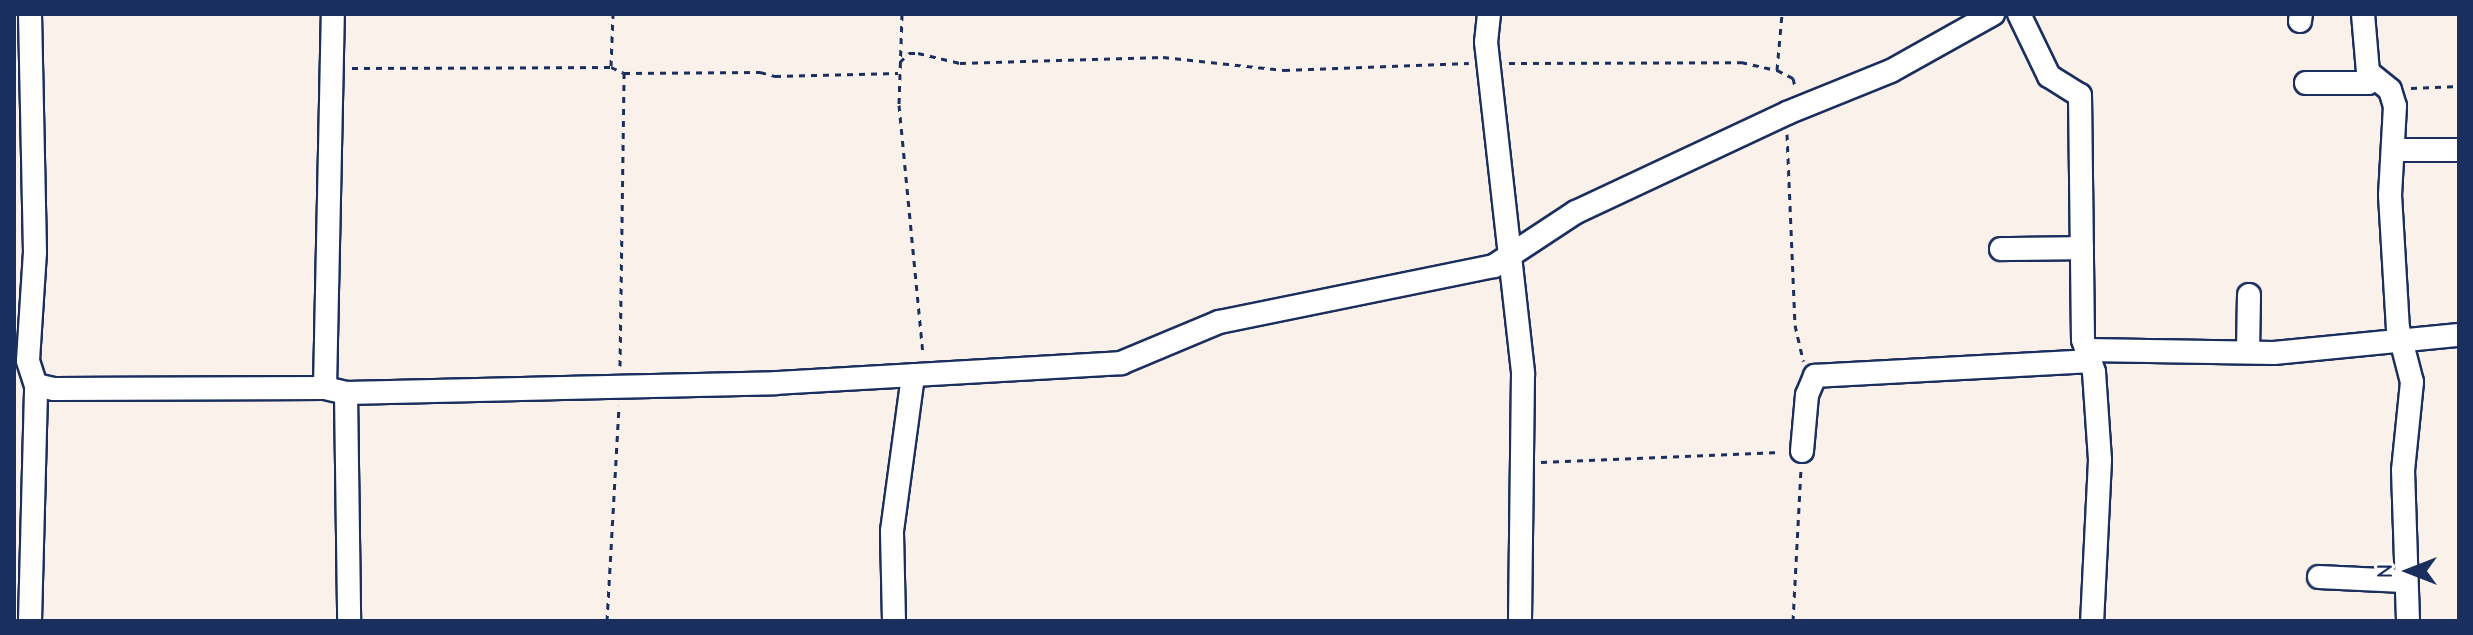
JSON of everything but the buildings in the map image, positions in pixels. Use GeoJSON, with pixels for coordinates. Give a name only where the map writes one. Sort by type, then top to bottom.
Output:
{"type":"FeatureCollection","features":[{"type":"Feature","properties":{"kind":"street"},"geometry":{"type":"LineString","coordinates":[[30,14],[35,252],[23,498],[30,621]]}},
{"type":"Feature","properties":{"kind":"street"},"geometry":{"type":"LineString","coordinates":[[333,14],[334,69],[323,281],[336,390],[349,621]]}},
{"type":"Feature","properties":{"kind":"street"},"geometry":{"type":"LineString","coordinates":[[1489,14],[1488,63],[1507,259],[1523,374],[1520,621]]}},
{"type":"Feature","properties":{"kind":"street"},"geometry":{"type":"LineString","coordinates":[[27,380],[54,389],[620,387],[1121,363],[1219,322],[1388,290],[1507,259],[1576,212],[1791,112],[1891,71],[1993,14]]}},
{"type":"Feature","properties":{"kind":"street"},"geometry":{"type":"LineString","coordinates":[[2019,14],[2049,76],[2080,95],[2082,248],[2088,355],[2100,460],[2092,621]]}},
{"type":"Feature","properties":{"kind":"street"},"geometry":{"type":"LineString","coordinates":[[2363,14],[2365,65],[2373,78],[2393,95],[2390,195],[2401,340],[2412,382],[2403,470],[2403,581],[2408,621]]}},
{"type":"Feature","properties":{"kind":"street"},"geometry":{"type":"LineString","coordinates":[[2306,83],[2368,83],[2373,78]]}},
{"type":"Feature","properties":{"kind":"street"},"geometry":{"type":"LineString","coordinates":[[2393,150],[2459,150]]}},
{"type":"Feature","properties":{"kind":"street"},"geometry":{"type":"LineString","coordinates":[[2001,249],[2082,248]]}},
{"type":"Feature","properties":{"kind":"street"},"geometry":{"type":"LineString","coordinates":[[2248,352],[2249,295]]}},
{"type":"Feature","properties":{"kind":"street"},"geometry":{"type":"LineString","coordinates":[[1802,451],[1811,379],[2088,355],[2248,352],[2459,335]]}},
{"type":"Feature","properties":{"kind":"street"},"geometry":{"type":"LineString","coordinates":[[894,621],[892,531],[919,375]]}},
{"type":"Feature","properties":{"kind":"street"},"geometry":{"type":"LineString","coordinates":[[2319,577],[2403,581]]}},
{"type":"Feature","properties":{"kind":"path"},"geometry":{"type":"LineString","coordinates":[[611,67],[613,14]]}},
{"type":"Feature","properties":{"kind":"path"},"geometry":{"type":"LineString","coordinates":[[902,14],[898,73],[919,375]]}},
{"type":"Feature","properties":{"kind":"path"},"geometry":{"type":"LineString","coordinates":[[1777,70],[1782,14]]}},
{"type":"Feature","properties":{"kind":"path"},"geometry":{"type":"LineString","coordinates":[[900,62],[909,53],[918,53],[960,63],[1163,57],[1284,70],[1488,63],[1741,62],[1777,70],[1793,78],[1796,334],[1811,379]]}},
{"type":"Feature","properties":{"kind":"path"},"geometry":{"type":"LineString","coordinates":[[334,69],[611,67],[624,73],[898,73]]}},
{"type":"Feature","properties":{"kind":"path"},"geometry":{"type":"LineString","coordinates":[[607,621],[620,387],[624,73]]}},
{"type":"Feature","properties":{"kind":"path"},"geometry":{"type":"LineString","coordinates":[[2393,95],[2404,88],[2459,86]]}},
{"type":"Feature","properties":{"kind":"path"},"geometry":{"type":"LineString","coordinates":[[1524,463],[1802,451],[1793,621]]}}]}
